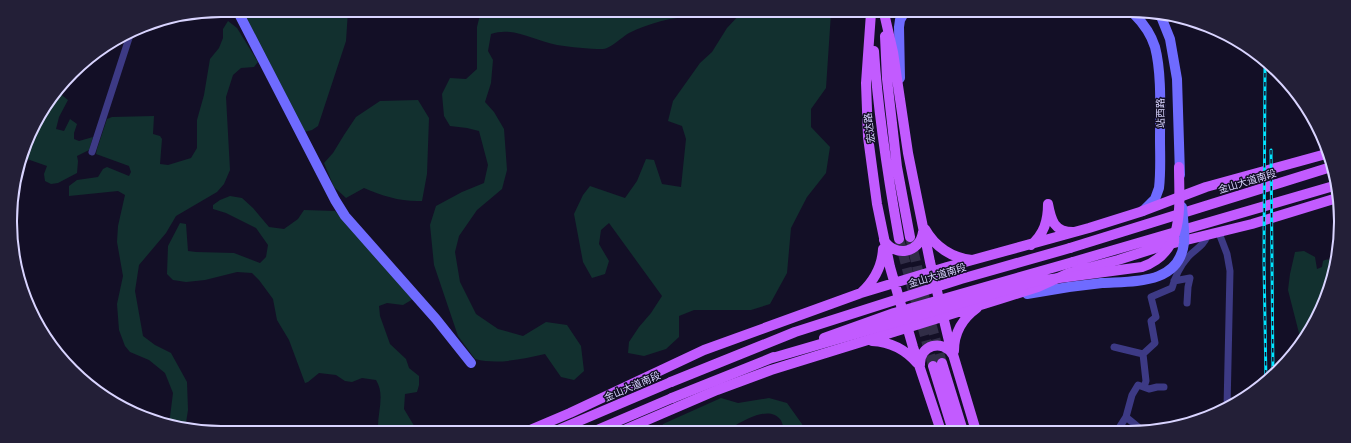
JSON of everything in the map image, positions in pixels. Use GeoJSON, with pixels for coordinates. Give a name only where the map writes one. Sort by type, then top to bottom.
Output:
{"type":"FeatureCollection","features":[{"type":"Feature","properties":{"kind":"main road"},"geometry":{"type":"LineString","coordinates":[[861,293],[870,284],[880,267],[884,247],[868,137],[866,83],[871,17]]}},
{"type":"Feature","properties":{"kind":"main road","name":"宏达路"},"geometry":{"type":"LineString","coordinates":[[871,17],[876,80],[886,169],[899,239]]}},
{"type":"Feature","properties":{"kind":"main road"},"geometry":{"type":"LineString","coordinates":[[884,17],[887,79],[897,167],[910,237]]}},
{"type":"Feature","properties":{"kind":"main road"},"geometry":{"type":"LineString","coordinates":[[885,17],[893,52],[908,153],[932,273],[954,358],[974,426]]}},
{"type":"Feature","properties":{"kind":"main road"},"geometry":{"type":"LineString","coordinates":[[539,426],[704,350],[861,293],[1075,232],[1140,212],[1206,187],[1323,155]]}},
{"type":"Feature","properties":{"kind":"main road"},"geometry":{"type":"LineString","coordinates":[[769,359],[1037,281],[1142,266],[1154,262],[1168,250],[1176,234],[1179,201],[1179,167]]}},
{"type":"Feature","properties":{"kind":"main road","name":"金山大道南段"},"geometry":{"type":"LineString","coordinates":[[567,426],[795,332],[962,279],[1070,248],[1327,169]]}},
{"type":"Feature","properties":{"kind":"main road"},"geometry":{"type":"LineString","coordinates":[[606,426],[769,359],[894,313],[1331,187]]}},
{"type":"Feature","properties":{"kind":"main road"},"geometry":{"type":"LineString","coordinates":[[633,426],[717,390],[771,370],[1038,287],[1070,273],[1162,246],[1252,224],[1333,199]]}},
{"type":"Feature","properties":{"kind":"main road"},"geometry":{"type":"LineString","coordinates":[[1031,245],[1039,237],[1045,226],[1048,215],[1048,204],[1051,219],[1054,225],[1063,231],[1075,232]]}},
{"type":"Feature","properties":{"kind":"main road"},"geometry":{"type":"LineString","coordinates":[[883,237],[889,247],[896,251],[909,251],[918,244],[922,237],[923,226]]}},
{"type":"Feature","properties":{"kind":"main road"},"geometry":{"type":"LineString","coordinates":[[923,226],[940,248],[957,257],[976,260]]}},
{"type":"Feature","properties":{"kind":"main road"},"geometry":{"type":"LineString","coordinates":[[883,237],[894,283],[939,426]]}},
{"type":"Feature","properties":{"kind":"main road"},"geometry":{"type":"LineString","coordinates":[[954,358],[954,347],[958,330],[968,315],[982,305]]}},
{"type":"Feature","properties":{"kind":"main road"},"geometry":{"type":"LineString","coordinates":[[860,343],[878,341],[896,346],[907,353],[920,367]]}},
{"type":"Feature","properties":{"kind":"main road"},"geometry":{"type":"LineString","coordinates":[[920,367],[921,355],[926,349],[932,346],[940,345],[947,348],[954,358]]}},
{"type":"Feature","properties":{"kind":"main road"},"geometry":{"type":"LineString","coordinates":[[952,426],[937,365],[961,426]]}},
{"type":"Feature","properties":{"kind":"main road"},"geometry":{"type":"LineString","coordinates":[[548,426],[570,413]]}},
{"type":"Feature","properties":{"kind":"street"},"geometry":{"type":"LineString","coordinates":[[241,17],[335,200],[345,216],[436,319],[471,363]]}},
{"type":"Feature","properties":{"kind":"street"},"geometry":{"type":"LineString","coordinates":[[899,92],[899,23],[902,17]]}},
{"type":"Feature","properties":{"kind":"street","name":"站西路"},"geometry":{"type":"LineString","coordinates":[[1137,17],[1146,28],[1155,49],[1159,74],[1160,108],[1159,188],[1152,204],[1140,212]]}},
{"type":"Feature","properties":{"kind":"street"},"geometry":{"type":"LineString","coordinates":[[1000,299],[1069,287],[1153,279],[1163,275],[1176,264],[1183,250],[1184,240],[1179,167],[1178,79],[1170,39],[1162,20]]}},
{"type":"Feature","properties":{"kind":"street"},"geometry":{"type":"LineString","coordinates":[[92,152],[129,39]]}},
{"type":"Feature","properties":{"kind":"street"},"geometry":{"type":"LineString","coordinates":[[1219,232],[1227,254],[1230,271],[1227,401]]}},
{"type":"Feature","properties":{"kind":"street"},"geometry":{"type":"LineString","coordinates":[[1143,354],[1155,343],[1151,321],[1156,317],[1151,297],[1172,288],[1174,281],[1188,257],[1204,243],[1207,236]]}},
{"type":"Feature","properties":{"kind":"street"},"geometry":{"type":"LineString","coordinates":[[1174,281],[1190,278],[1187,303]]}},
{"type":"Feature","properties":{"kind":"street"},"geometry":{"type":"LineString","coordinates":[[1114,347],[1143,354]]}},
{"type":"Feature","properties":{"kind":"street"},"geometry":{"type":"LineString","coordinates":[[1143,354],[1146,381],[1144,387]]}},
{"type":"Feature","properties":{"kind":"street"},"geometry":{"type":"LineString","coordinates":[[1120,426],[1126,417],[1132,395],[1138,385],[1149,389],[1157,386],[1164,387]]}},
{"type":"Feature","properties":{"kind":"street"},"geometry":{"type":"LineString","coordinates":[[1126,417],[1137,426]]}},
{"type":"Feature","properties":{"kind":"green space"},"geometry":{"type":"Polygon","coordinates":[[[245,17],[348,17],[346,41],[318,126],[312,130],[304,132],[245,17]]]}},
{"type":"Feature","properties":{"kind":"green space"},"geometry":{"type":"Polygon","coordinates":[[[480,17],[684,17],[665,20],[646,26],[629,33],[612,45],[603,49],[557,45],[516,33],[499,32],[491,34],[488,51],[493,60],[491,83],[485,102],[494,112],[504,129],[507,170],[502,189],[477,210],[459,236],[455,252],[460,282],[476,314],[498,329],[523,336],[546,322],[567,325],[581,346],[584,371],[574,380],[561,377],[545,354],[501,361],[484,361],[475,359],[458,336],[434,265],[430,225],[436,206],[462,192],[484,183],[488,165],[479,131],[450,126],[444,116],[442,94],[450,78],[466,79],[477,69],[477,27],[480,17]]]}},
{"type":"Feature","properties":{"kind":"green space"},"geometry":{"type":"Polygon","coordinates":[[[737,17],[831,17],[826,88],[811,109],[811,127],[830,147],[826,173],[807,197],[791,228],[787,273],[770,304],[751,310],[694,310],[679,316],[679,337],[666,349],[644,356],[628,353],[629,342],[662,296],[609,223],[601,230],[599,244],[609,261],[605,274],[592,278],[583,262],[574,214],[583,195],[590,186],[625,198],[637,181],[646,159],[654,160],[662,184],[681,187],[686,139],[682,126],[668,121],[673,101],[700,63],[712,52],[727,28],[737,17]]]}},
{"type":"Feature","properties":{"kind":"green space"},"geometry":{"type":"Polygon","coordinates":[[[228,21],[237,28],[258,62],[254,67],[241,68],[233,75],[226,97],[230,170],[224,184],[217,192],[176,216],[166,233],[139,265],[135,291],[143,336],[155,345],[171,353],[187,382],[188,410],[186,423],[169,419],[173,393],[165,373],[149,360],[130,352],[125,346],[119,330],[117,304],[123,276],[117,242],[118,226],[125,195],[118,191],[69,196],[69,186],[77,180],[98,177],[103,169],[107,167],[129,176],[131,172],[129,166],[96,154],[107,119],[112,117],[154,116],[153,134],[160,136],[162,139],[160,164],[168,165],[191,158],[197,148],[197,120],[204,95],[210,59],[219,48],[223,38],[223,29],[228,21]]]}},
{"type":"Feature","properties":{"kind":"green space"},"geometry":{"type":"Polygon","coordinates":[[[61,95],[68,100],[59,117],[56,129],[64,131],[70,119],[77,124],[74,139],[79,141],[93,137],[89,150],[77,156],[77,173],[58,183],[51,184],[45,181],[44,174],[47,166],[27,159],[44,119],[61,95]]]}},
{"type":"Feature","properties":{"kind":"green space"},"geometry":{"type":"Polygon","coordinates":[[[418,100],[429,118],[427,174],[422,201],[407,201],[392,198],[364,188],[346,198],[334,187],[324,163],[333,153],[356,117],[380,101],[418,100]]]}},
{"type":"Feature","properties":{"kind":"green space"},"geometry":{"type":"Polygon","coordinates":[[[230,196],[242,198],[253,208],[269,227],[284,229],[298,219],[304,210],[335,211],[412,295],[413,299],[403,305],[387,303],[379,306],[380,316],[390,344],[406,359],[409,368],[419,376],[417,392],[405,394],[404,409],[414,426],[378,426],[381,397],[379,385],[376,380],[362,378],[352,382],[345,381],[336,375],[319,373],[305,383],[289,340],[277,320],[273,299],[252,273],[237,272],[205,280],[186,282],[173,280],[167,274],[168,246],[180,223],[186,224],[188,251],[234,253],[260,263],[266,257],[268,245],[256,228],[226,213],[213,209],[213,205],[230,196]]]}},
{"type":"Feature","properties":{"kind":"green space"},"geometry":{"type":"Polygon","coordinates":[[[1304,251],[1315,257],[1317,269],[1322,267],[1323,261],[1330,260],[1318,300],[1307,324],[1300,336],[1288,290],[1295,252],[1304,251]]]}},
{"type":"Feature","properties":{"kind":"green space"},"geometry":{"type":"Polygon","coordinates":[[[721,398],[738,403],[769,398],[787,403],[803,426],[783,426],[781,420],[775,415],[770,414],[752,417],[736,426],[662,426],[663,424],[721,398]]]}},
{"type":"Feature","properties":{"kind":"tunnel"},"geometry":{"type":"LineString","coordinates":[[910,237],[942,363]]}},
{"type":"Feature","properties":{"kind":"tunnel"},"geometry":{"type":"LineString","coordinates":[[899,239],[933,366]]}},
{"type":"Feature","properties":{"kind":"railway"},"geometry":{"type":"LineString","coordinates":[[1265,69],[1264,262],[1266,373]]}},
{"type":"Feature","properties":{"kind":"railway"},"geometry":{"type":"LineString","coordinates":[[1271,150],[1273,367]]}}]}
